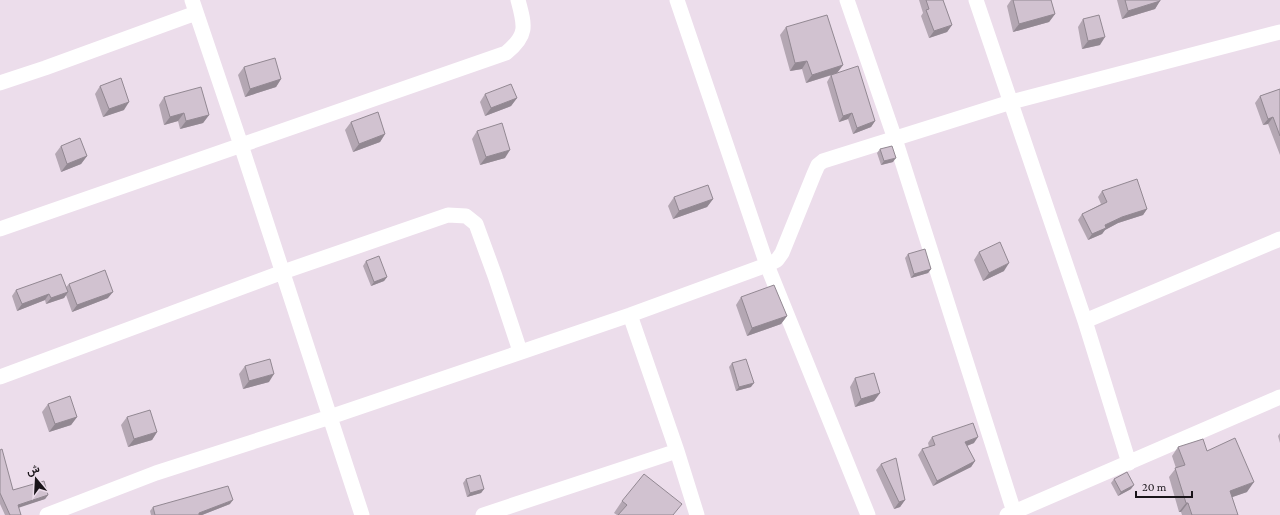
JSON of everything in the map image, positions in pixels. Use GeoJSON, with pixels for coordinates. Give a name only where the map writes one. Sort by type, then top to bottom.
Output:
{"type":"FeatureCollection","features":[{"type":"Feature","properties":{"kind":"street"},"geometry":{"type":"LineString","coordinates":[[0,229],[506,53],[515,46],[521,38],[523,19],[518,0]]}},
{"type":"Feature","properties":{"kind":"street"},"geometry":{"type":"LineString","coordinates":[[677,0],[767,265],[868,515]]}},
{"type":"Feature","properties":{"kind":"street"},"geometry":{"type":"LineString","coordinates":[[847,0],[895,139],[972,376],[1012,514],[1280,397]]}},
{"type":"Feature","properties":{"kind":"street"},"geometry":{"type":"LineString","coordinates":[[976,0],[1085,321],[1129,462]]}},
{"type":"Feature","properties":{"kind":"street"},"geometry":{"type":"LineString","coordinates":[[0,83],[45,68],[194,6],[242,145],[362,515]]}},
{"type":"Feature","properties":{"kind":"street"},"geometry":{"type":"LineString","coordinates":[[47,515],[156,473],[330,417],[630,315],[767,265],[777,260],[782,253],[818,165],[823,161],[1011,102],[1280,32]]}},
{"type":"Feature","properties":{"kind":"street"},"geometry":{"type":"LineString","coordinates":[[0,377],[283,272],[448,215],[466,216],[476,224],[520,352]]}},
{"type":"Feature","properties":{"kind":"street"},"geometry":{"type":"LineString","coordinates":[[1085,321],[1280,239]]}},
{"type":"Feature","properties":{"kind":"street"},"geometry":{"type":"LineString","coordinates":[[630,315],[677,451],[697,515]]}},
{"type":"Feature","properties":{"kind":"street"},"geometry":{"type":"LineString","coordinates":[[483,515],[677,451]]}},
{"type":"Feature","properties":{"kind":"building"},"geometry":{"type":"Polygon","coordinates":[[[926,0],[943,0],[952,25],[934,31],[926,10],[929,9],[926,0]]]}},
{"type":"Feature","properties":{"kind":"building"},"geometry":{"type":"Polygon","coordinates":[[[1013,0],[1051,0],[1055,14],[1019,24],[1013,0]]]}},
{"type":"Feature","properties":{"kind":"building"},"geometry":{"type":"Polygon","coordinates":[[[1125,0],[1160,0],[1160,1],[1128,11],[1125,0]]]}},
{"type":"Feature","properties":{"kind":"building"},"geometry":{"type":"Polygon","coordinates":[[[827,15],[843,65],[812,75],[807,61],[795,63],[786,27],[827,15]]]}},
{"type":"Feature","properties":{"kind":"building"},"geometry":{"type":"Polygon","coordinates":[[[1099,15],[1105,37],[1088,41],[1083,19],[1099,15]]]}},
{"type":"Feature","properties":{"kind":"building"},"geometry":{"type":"Polygon","coordinates":[[[275,58],[281,79],[250,89],[244,67],[275,58]]]}},
{"type":"Feature","properties":{"kind":"building"},"geometry":{"type":"Polygon","coordinates":[[[858,66],[875,121],[857,128],[852,113],[843,116],[831,75],[858,66]]]}},
{"type":"Feature","properties":{"kind":"building"},"geometry":{"type":"Polygon","coordinates":[[[121,78],[129,102],[109,109],[100,86],[121,78]]]}},
{"type":"Feature","properties":{"kind":"building"},"geometry":{"type":"Polygon","coordinates":[[[511,84],[517,98],[491,108],[485,94],[511,84]]]}},
{"type":"Feature","properties":{"kind":"building"},"geometry":{"type":"Polygon","coordinates":[[[201,87],[209,115],[186,121],[184,113],[170,117],[164,97],[201,87]]]}},
{"type":"Feature","properties":{"kind":"building"},"geometry":{"type":"Polygon","coordinates":[[[1280,89],[1280,136],[1273,117],[1268,119],[1260,96],[1280,89]]]}},
{"type":"Feature","properties":{"kind":"building"},"geometry":{"type":"Polygon","coordinates":[[[378,112],[385,134],[359,144],[351,122],[378,112]]]}},
{"type":"Feature","properties":{"kind":"building"},"geometry":{"type":"Polygon","coordinates":[[[502,123],[510,150],[486,157],[477,131],[502,123]]]}},
{"type":"Feature","properties":{"kind":"building"},"geometry":{"type":"Polygon","coordinates":[[[80,138],[87,156],[67,164],[61,146],[80,138]]]}},
{"type":"Feature","properties":{"kind":"building"},"geometry":{"type":"Polygon","coordinates":[[[892,146],[896,158],[884,161],[880,149],[892,146]]]}},
{"type":"Feature","properties":{"kind":"building"},"geometry":{"type":"Polygon","coordinates":[[[1137,179],[1147,209],[1122,217],[1105,225],[1106,228],[1092,234],[1082,214],[1107,202],[1102,191],[1137,179]]]}},
{"type":"Feature","properties":{"kind":"building"},"geometry":{"type":"Polygon","coordinates":[[[708,185],[713,199],[679,211],[674,197],[708,185]]]}},
{"type":"Feature","properties":{"kind":"building"},"geometry":{"type":"Polygon","coordinates":[[[1000,242],[1009,263],[989,273],[979,252],[1000,242]]]}},
{"type":"Feature","properties":{"kind":"building"},"geometry":{"type":"Polygon","coordinates":[[[925,249],[931,269],[914,274],[908,254],[925,249]]]}},
{"type":"Feature","properties":{"kind":"building"},"geometry":{"type":"Polygon","coordinates":[[[379,256],[387,277],[374,282],[366,261],[379,256]]]}},
{"type":"Feature","properties":{"kind":"building"},"geometry":{"type":"Polygon","coordinates":[[[105,270],[113,292],[77,305],[69,284],[105,270]]]}},
{"type":"Feature","properties":{"kind":"building"},"geometry":{"type":"Polygon","coordinates":[[[61,274],[68,292],[51,298],[49,294],[22,304],[16,290],[61,274]]]}},
{"type":"Feature","properties":{"kind":"building"},"geometry":{"type":"Polygon","coordinates":[[[774,285],[787,316],[752,328],[741,297],[774,285]]]}},
{"type":"Feature","properties":{"kind":"building"},"geometry":{"type":"Polygon","coordinates":[[[270,359],[274,374],[249,381],[245,366],[270,359]]]}},
{"type":"Feature","properties":{"kind":"building"},"geometry":{"type":"Polygon","coordinates":[[[746,359],[754,383],[739,387],[732,363],[746,359]]]}},
{"type":"Feature","properties":{"kind":"building"},"geometry":{"type":"Polygon","coordinates":[[[874,373],[880,393],[861,399],[855,378],[874,373]]]}},
{"type":"Feature","properties":{"kind":"building"},"geometry":{"type":"Polygon","coordinates":[[[70,396],[77,417],[55,424],[48,404],[70,396]]]}},
{"type":"Feature","properties":{"kind":"building"},"geometry":{"type":"Polygon","coordinates":[[[150,410],[157,432],[134,439],[127,417],[150,410]]]}},
{"type":"Feature","properties":{"kind":"building"},"geometry":{"type":"Polygon","coordinates":[[[973,423],[978,437],[965,442],[975,461],[937,481],[922,449],[935,445],[932,437],[973,423]]]}},
{"type":"Feature","properties":{"kind":"building"},"geometry":{"type":"Polygon","coordinates":[[[1235,438],[1254,482],[1230,491],[1238,515],[1192,515],[1188,503],[1186,503],[1175,468],[1185,465],[1178,447],[1203,439],[1207,451],[1235,438]]]}},
{"type":"Feature","properties":{"kind":"building"},"geometry":{"type":"Polygon","coordinates":[[[2,449],[13,490],[44,481],[48,495],[18,505],[21,515],[10,515],[0,493],[0,450],[2,449]]]}},
{"type":"Feature","properties":{"kind":"building"},"geometry":{"type":"Polygon","coordinates":[[[896,458],[905,500],[899,502],[881,464],[896,458]]]}},
{"type":"Feature","properties":{"kind":"building"},"geometry":{"type":"Polygon","coordinates":[[[1127,472],[1134,485],[1121,492],[1114,479],[1127,472]]]}},
{"type":"Feature","properties":{"kind":"building"},"geometry":{"type":"Polygon","coordinates":[[[644,474],[682,504],[673,515],[618,515],[627,505],[622,501],[644,474]]]}},
{"type":"Feature","properties":{"kind":"building"},"geometry":{"type":"Polygon","coordinates":[[[480,475],[484,489],[470,493],[466,479],[480,475]]]}},
{"type":"Feature","properties":{"kind":"building"},"geometry":{"type":"Polygon","coordinates":[[[228,486],[233,500],[199,513],[199,515],[155,515],[153,507],[228,486]]]}}]}
